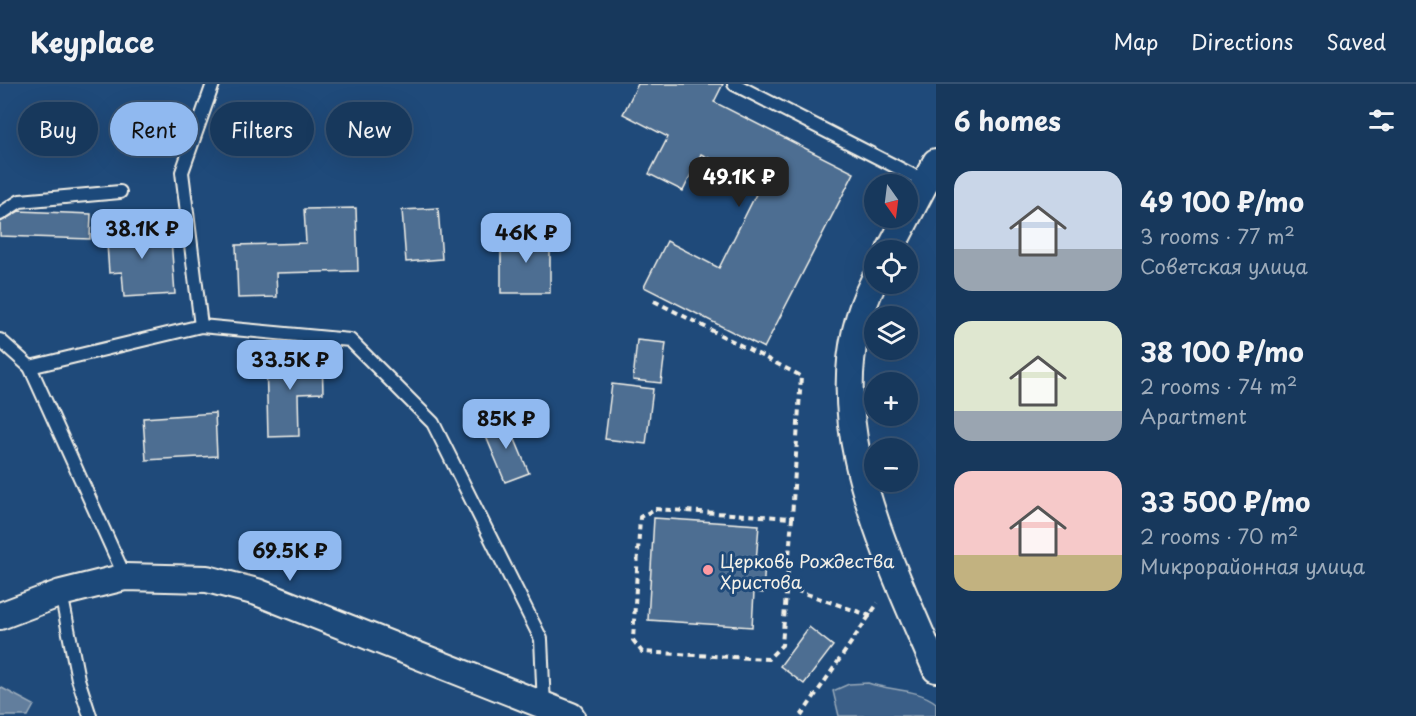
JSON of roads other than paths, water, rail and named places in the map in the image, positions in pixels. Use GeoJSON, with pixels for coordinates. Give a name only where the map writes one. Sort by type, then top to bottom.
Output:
{"type":"FeatureCollection","features":[{"type":"Feature","properties":{"kind":"street"},"geometry":{"type":"LineString","coordinates":[[895,240],[931,172]]}},
{"type":"Feature","properties":{"kind":"street"},"geometry":{"type":"LineString","coordinates":[[868,294],[863,304],[850,354],[849,403],[855,449],[868,495],[903,591],[936,669]]}},
{"type":"Feature","properties":{"kind":"street"},"geometry":{"type":"LineString","coordinates":[[0,616],[61,593],[125,577],[207,579],[257,592],[571,716]]}},
{"type":"Feature","properties":{"kind":"lane"},"geometry":{"type":"LineString","coordinates":[[201,326],[182,172],[213,84]]}},
{"type":"Feature","properties":{"kind":"lane"},"geometry":{"type":"LineString","coordinates":[[734,84],[931,172]]}},
{"type":"Feature","properties":{"kind":"lane"},"geometry":{"type":"LineString","coordinates":[[0,214],[20,201],[120,192]]}},
{"type":"Feature","properties":{"kind":"lane"},"geometry":{"type":"LineString","coordinates":[[30,367],[201,326],[350,340],[433,423],[541,639],[544,706]]}},
{"type":"Feature","properties":{"kind":"lane"},"geometry":{"type":"LineString","coordinates":[[0,340],[30,367],[125,577]]}},
{"type":"Feature","properties":{"kind":"lane"},"geometry":{"type":"LineString","coordinates":[[61,593],[78,679],[90,716]]}},
{"type":"Feature","properties":{"kind":"place","name":"Церковь Рождества Христова"},"geometry":{"type":"Point","coordinates":[708,570]}}]}
